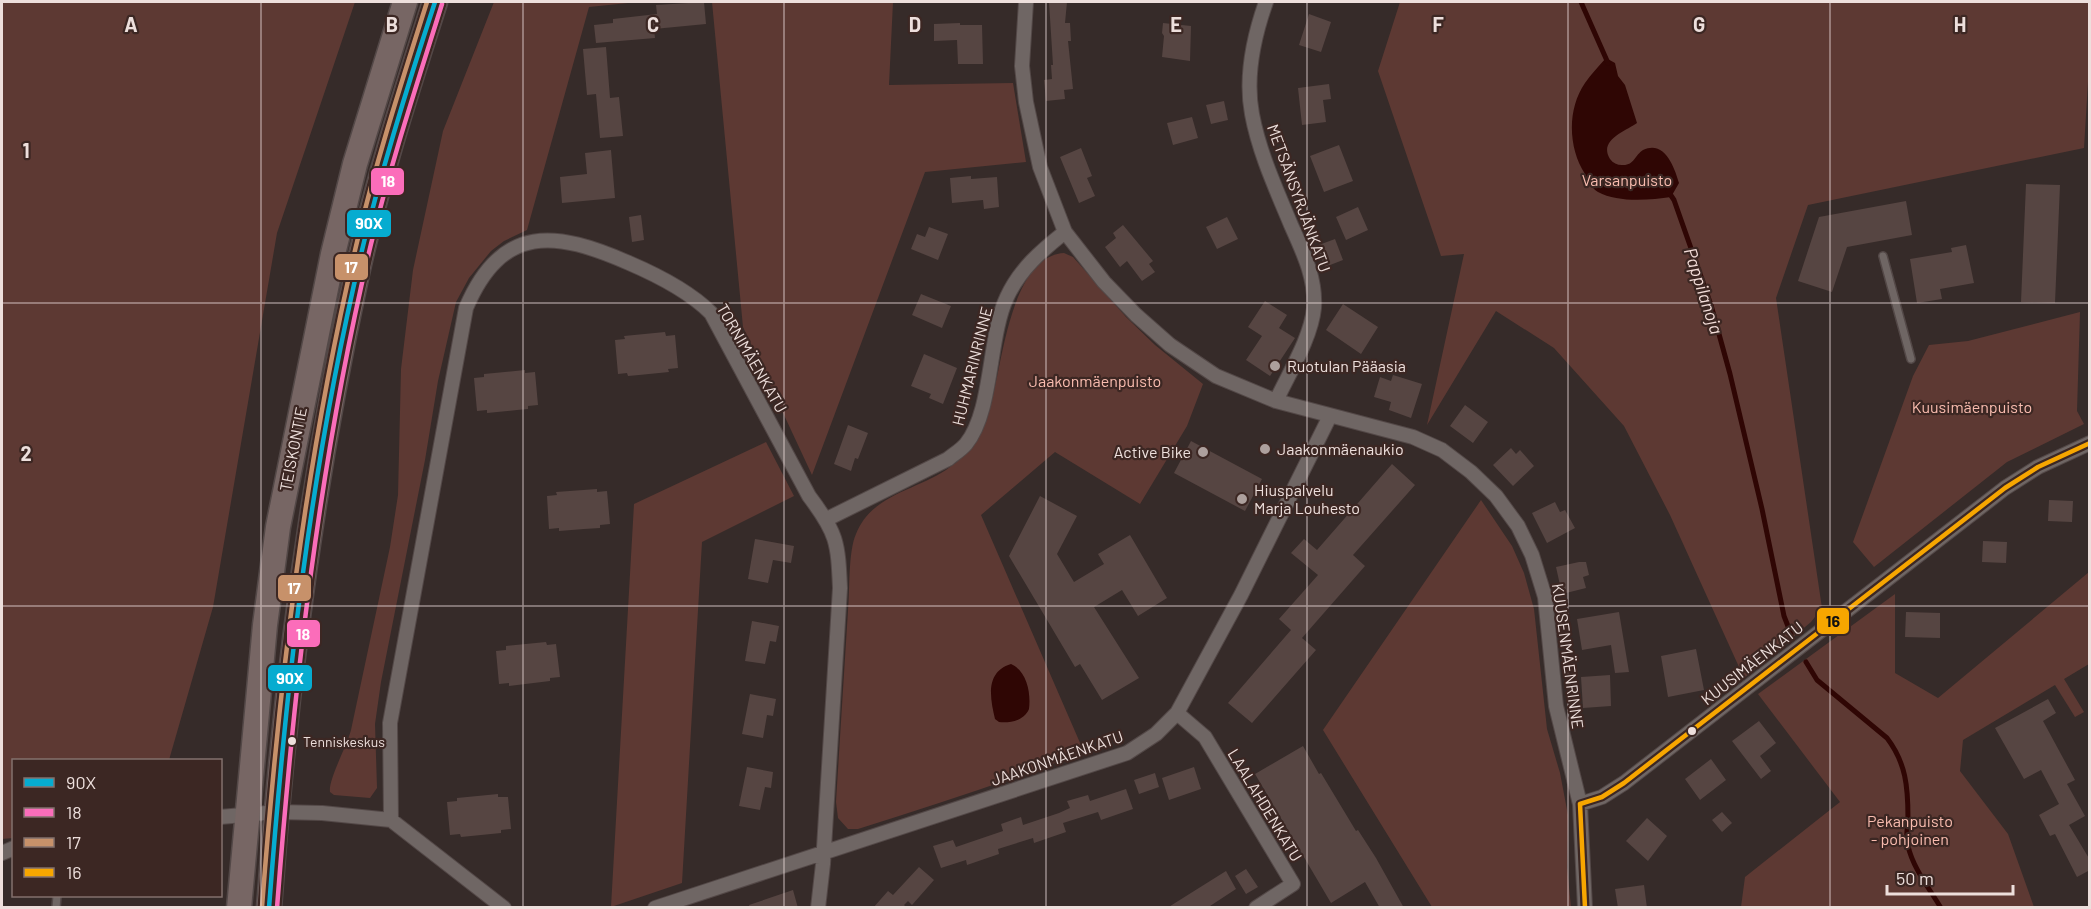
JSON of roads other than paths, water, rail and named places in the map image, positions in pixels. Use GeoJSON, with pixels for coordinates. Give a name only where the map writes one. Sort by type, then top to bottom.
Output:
{"type":"FeatureCollection","features":[{"type":"Feature","properties":{"kind":"highway","name":"TEISKONTIE"},"geometry":{"type":"LineString","coordinates":[[239,908],[265,625],[280,515],[328,276],[355,164],[405,2]]}},
{"type":"Feature","properties":{"kind":"highway","name":"TEISKONTIE"},"geometry":{"type":"LineString","coordinates":[[268,908],[292,661],[307,546],[343,345],[356,277],[382,176],[435,2]]}},
{"type":"Feature","properties":{"kind":"street","name":"KUUSENMÄENRINNE"},"geometry":{"type":"LineString","coordinates":[[1026,2],[1022,66],[1026,102],[1040,167],[1065,232],[1104,282],[1170,345],[1216,376],[1252,393],[1276,401],[1413,437],[1442,450],[1471,472],[1496,496],[1518,526],[1527,542],[1542,583],[1559,723],[1580,804],[1585,908]]}},
{"type":"Feature","properties":{"kind":"street","name":"METSÄNSYRJÄNKATU"},"geometry":{"type":"LineString","coordinates":[[1266,2],[1253,44],[1250,83],[1251,112],[1266,163],[1309,267],[1314,291],[1312,320],[1276,401]]}},
{"type":"Feature","properties":{"kind":"street","name":"HUHMARINRINNE"},"geometry":{"type":"LineString","coordinates":[[827,519],[948,459],[965,445],[974,431],[982,405],[996,333],[1006,298],[1034,257],[1065,232]]}},
{"type":"Feature","properties":{"kind":"street","name":"TORNIMÄENKATU"},"geometry":{"type":"LineString","coordinates":[[391,820],[390,723],[466,308],[480,280],[499,257],[510,249],[524,244],[555,239],[603,252],[642,268],[700,303],[711,314],[809,496],[827,519],[835,536],[840,588],[824,853],[818,908]]}},
{"type":"Feature","properties":{"kind":"street","name":"JAAKONMÄENKATU"},"geometry":{"type":"LineString","coordinates":[[655,908],[1128,753],[1156,734],[1177,713],[1241,595],[1330,416]]}},
{"type":"Feature","properties":{"kind":"street","name":"KUUSIMÄENKATU"},"geometry":{"type":"LineString","coordinates":[[1580,804],[1602,797],[1624,783],[2005,488],[2046,463],[2090,443]]}},
{"type":"Feature","properties":{"kind":"street","name":"LAALAHDENKATU"},"geometry":{"type":"LineString","coordinates":[[1177,713],[1204,737],[1293,884],[1256,908]]}},
{"type":"Feature","properties":{"kind":"street"},"geometry":{"type":"LineString","coordinates":[[222,817],[278,812],[322,813],[391,820],[504,908]]}},
{"type":"Feature","properties":{"kind":"lane"},"geometry":{"type":"LineString","coordinates":[[1884,256],[1911,359]]}},
{"type":"Feature","properties":{"kind":"waterway","name":"Pappilanoja"},"geometry":{"type":"LineString","coordinates":[[1581,2],[1608,63]]}},
{"type":"Feature","properties":{"kind":"waterway","name":"Pappilanoja"},"geometry":{"type":"LineString","coordinates":[[1668,191],[1674,200],[1711,305],[1762,509],[1784,616],[1791,634]]}},
{"type":"Feature","properties":{"kind":"waterway","name":"Pappilanoja"},"geometry":{"type":"LineString","coordinates":[[1806,662],[1817,680],[1887,738],[1893,747],[1905,776],[1907,839],[1910,854],[1941,908]]}},
{"type":"Feature","properties":{"kind":"place","name":"Ruotulan Pääasia"},"geometry":{"type":"Point","coordinates":[1275,366]}},
{"type":"Feature","properties":{"kind":"place","name":"Jaakonmäenaukio"},"geometry":{"type":"Point","coordinates":[1265,449]}},
{"type":"Feature","properties":{"kind":"place","name":"Active Bike"},"geometry":{"type":"Point","coordinates":[1203,452]}},
{"type":"Feature","properties":{"kind":"place","name":"Hiuspalvelu Marja Louhesto"},"geometry":{"type":"Point","coordinates":[1242,499]}},
{"type":"Feature","properties":{"kind":"place","name":"Tenniskeskus"},"geometry":{"type":"Point","coordinates":[292,741]}},
{"type":"Feature","properties":{"kind":"park label","name":"Varsanpuisto"},"geometry":{"type":"Point","coordinates":[1627,180]}},
{"type":"Feature","properties":{"kind":"park label","name":"Jaakonmäenpuisto"},"geometry":{"type":"Point","coordinates":[1095,381]}},
{"type":"Feature","properties":{"kind":"park label","name":"Kuusimäenpuisto"},"geometry":{"type":"Point","coordinates":[1972,407]}},
{"type":"Feature","properties":{"kind":"park label","name":"Pekanpuisto - pohjoinen"},"geometry":{"type":"Point","coordinates":[1910,830]}}]}
